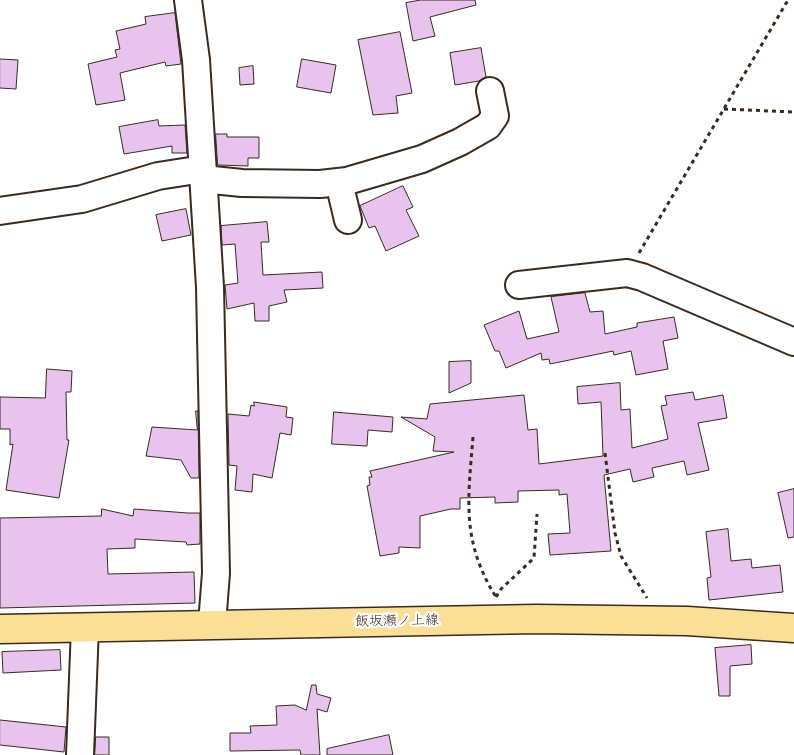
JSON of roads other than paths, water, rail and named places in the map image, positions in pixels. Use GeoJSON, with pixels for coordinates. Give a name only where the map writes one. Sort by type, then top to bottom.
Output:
{"type":"FeatureCollection","features":[{"type":"Feature","properties":{"kind":"main road","name":"飯坂瀬ノ上線"},"geometry":{"type":"LineString","coordinates":[[0,629],[212,624],[497,608],[653,621],[687,621],[794,628]]}},
{"type":"Feature","properties":{"kind":"street"},"geometry":{"type":"LineString","coordinates":[[188,0],[196,60],[210,287],[216,573],[212,624]]}},
{"type":"Feature","properties":{"kind":"street"},"geometry":{"type":"LineString","coordinates":[[0,211],[82,199],[151,178],[203,174],[242,183],[320,184],[370,175],[422,159],[460,142],[488,126],[495,116],[490,91]]}},
{"type":"Feature","properties":{"kind":"street"},"geometry":{"type":"LineString","coordinates":[[339,182],[348,220]]}},
{"type":"Feature","properties":{"kind":"street"},"geometry":{"type":"LineString","coordinates":[[519,285],[627,273],[642,277],[794,342]]}},
{"type":"Feature","properties":{"kind":"street"},"geometry":{"type":"LineString","coordinates":[[80,755],[85,627]]}}]}
